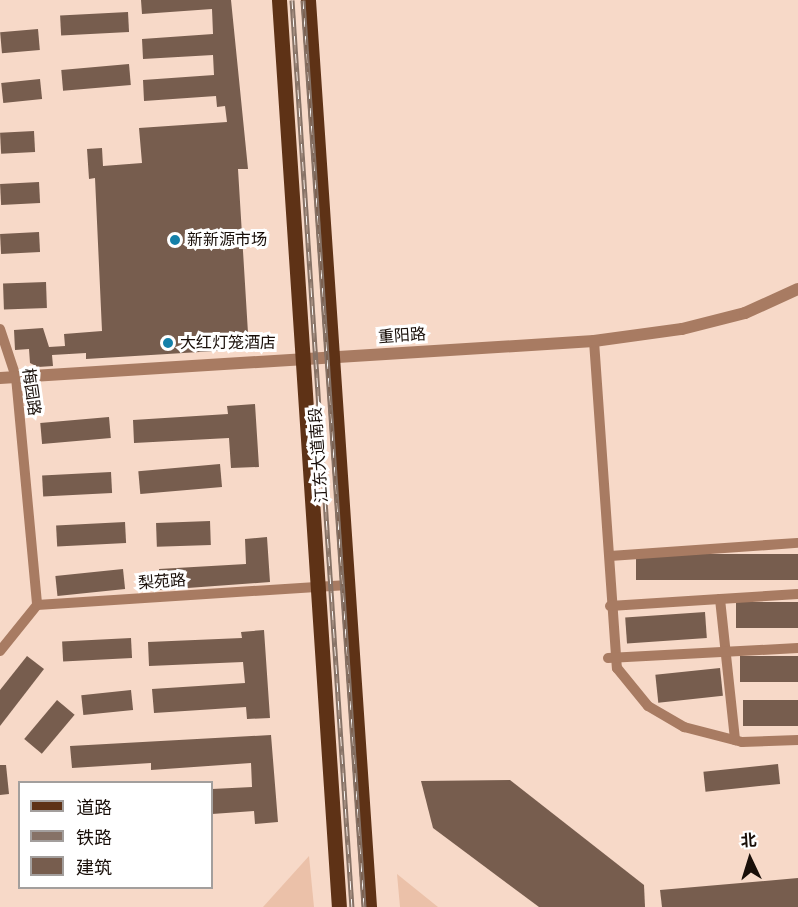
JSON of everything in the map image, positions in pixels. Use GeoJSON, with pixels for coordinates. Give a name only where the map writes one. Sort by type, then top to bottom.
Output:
{"type":"FeatureCollection","features":[{"type":"Feature","properties":{"kind":"main road","name":"江东大道南段"},"geometry":{"type":"LineString","coordinates":[[279,0],[315,588],[339,907]]}},
{"type":"Feature","properties":{"kind":"main road","name":"江东大道南段"},"geometry":{"type":"LineString","coordinates":[[308,0],[330,357],[369,907]]}},
{"type":"Feature","properties":{"kind":"street","name":"重阳路"},"geometry":{"type":"LineString","coordinates":[[0,378],[594,341],[682,329],[745,313],[798,289]]}},
{"type":"Feature","properties":{"kind":"street","name":"梅园路"},"geometry":{"type":"LineString","coordinates":[[0,329],[16,377],[37,605]]}},
{"type":"Feature","properties":{"kind":"street"},"geometry":{"type":"LineString","coordinates":[[594,341],[610,556],[612,658],[617,668],[648,706],[684,727],[735,740],[798,740]]}},
{"type":"Feature","properties":{"kind":"street"},"geometry":{"type":"LineString","coordinates":[[610,556],[798,543]]}},
{"type":"Feature","properties":{"kind":"street","name":"梨苑路"},"geometry":{"type":"LineString","coordinates":[[37,605],[347,585]]}},
{"type":"Feature","properties":{"kind":"street"},"geometry":{"type":"LineString","coordinates":[[610,606],[798,594]]}},
{"type":"Feature","properties":{"kind":"street"},"geometry":{"type":"LineString","coordinates":[[720,599],[735,740]]}},
{"type":"Feature","properties":{"kind":"street"},"geometry":{"type":"LineString","coordinates":[[0,651],[37,605]]}},
{"type":"Feature","properties":{"kind":"street"},"geometry":{"type":"LineString","coordinates":[[612,658],[798,648]]}},
{"type":"Feature","properties":{"kind":"shaded area"},"geometry":{"type":"Polygon","coordinates":[[[309,856],[314,907],[263,907],[309,856]]]}},
{"type":"Feature","properties":{"kind":"shaded area"},"geometry":{"type":"Polygon","coordinates":[[[397,874],[438,907],[400,907],[397,874]]]}},
{"type":"Feature","properties":{"kind":"building"},"geometry":{"type":"Polygon","coordinates":[[[141,0],[231,0],[248,169],[238,169],[248,333],[232,350],[86,359],[86,353],[52,355],[53,366],[38,367],[30,363],[29,349],[15,350],[14,330],[43,328],[49,347],[65,346],[64,334],[102,331],[95,178],[89,179],[87,149],[102,148],[103,166],[142,163],[139,128],[227,122],[225,106],[217,107],[216,96],[144,101],[143,80],[214,75],[213,55],[143,59],[142,39],[213,34],[212,9],[142,14],[141,0]]]}},
{"type":"Feature","properties":{"kind":"building"},"geometry":{"type":"Polygon","coordinates":[[[128,12],[129,32],[61,36],[60,16],[128,12]]]}},
{"type":"Feature","properties":{"kind":"building"},"geometry":{"type":"Polygon","coordinates":[[[38,29],[40,50],[2,53],[0,32],[38,29]]]}},
{"type":"Feature","properties":{"kind":"building"},"geometry":{"type":"Polygon","coordinates":[[[129,64],[131,85],[63,91],[61,70],[129,64]]]}},
{"type":"Feature","properties":{"kind":"building"},"geometry":{"type":"Polygon","coordinates":[[[40,79],[42,99],[3,103],[1,83],[40,79]]]}},
{"type":"Feature","properties":{"kind":"building"},"geometry":{"type":"Polygon","coordinates":[[[34,131],[35,152],[1,154],[0,133],[34,131]]]}},
{"type":"Feature","properties":{"kind":"building"},"geometry":{"type":"Polygon","coordinates":[[[39,182],[40,203],[1,205],[0,184],[39,182]]]}},
{"type":"Feature","properties":{"kind":"building"},"geometry":{"type":"Polygon","coordinates":[[[39,232],[40,252],[1,254],[0,234],[39,232]]]}},
{"type":"Feature","properties":{"kind":"building"},"geometry":{"type":"Polygon","coordinates":[[[46,282],[47,308],[4,309],[3,284],[46,282]]]}},
{"type":"Feature","properties":{"kind":"building"},"geometry":{"type":"Polygon","coordinates":[[[255,404],[259,467],[231,468],[229,438],[134,443],[133,420],[228,414],[227,406],[255,404]]]}},
{"type":"Feature","properties":{"kind":"building"},"geometry":{"type":"Polygon","coordinates":[[[109,417],[111,438],[42,444],[40,423],[109,417]]]}},
{"type":"Feature","properties":{"kind":"building"},"geometry":{"type":"Polygon","coordinates":[[[220,464],[222,487],[140,494],[138,471],[220,464]]]}},
{"type":"Feature","properties":{"kind":"building"},"geometry":{"type":"Polygon","coordinates":[[[111,472],[112,493],[43,497],[42,476],[111,472]]]}},
{"type":"Feature","properties":{"kind":"building"},"geometry":{"type":"Polygon","coordinates":[[[210,521],[211,545],[157,547],[156,523],[210,521]]]}},
{"type":"Feature","properties":{"kind":"building"},"geometry":{"type":"Polygon","coordinates":[[[125,522],[126,543],[57,547],[56,526],[125,522]]]}},
{"type":"Feature","properties":{"kind":"building"},"geometry":{"type":"Polygon","coordinates":[[[267,537],[270,582],[160,590],[159,569],[246,564],[245,539],[267,537]]]}},
{"type":"Feature","properties":{"kind":"building"},"geometry":{"type":"Polygon","coordinates":[[[636,554],[798,554],[798,580],[636,580],[636,554]]]}},
{"type":"Feature","properties":{"kind":"building"},"geometry":{"type":"Polygon","coordinates":[[[123,569],[125,589],[57,596],[55,576],[123,569]]]}},
{"type":"Feature","properties":{"kind":"building"},"geometry":{"type":"Polygon","coordinates":[[[736,602],[798,602],[798,628],[736,628],[736,602]]]}},
{"type":"Feature","properties":{"kind":"building"},"geometry":{"type":"Polygon","coordinates":[[[705,612],[707,638],[627,644],[625,618],[705,612]]]}},
{"type":"Feature","properties":{"kind":"building"},"geometry":{"type":"Polygon","coordinates":[[[264,630],[270,718],[247,719],[246,707],[154,713],[152,689],[245,683],[243,662],[149,666],[148,642],[242,638],[241,632],[264,630]]]}},
{"type":"Feature","properties":{"kind":"building"},"geometry":{"type":"Polygon","coordinates":[[[131,638],[132,658],[63,662],[62,642],[131,638]]]}},
{"type":"Feature","properties":{"kind":"building"},"geometry":{"type":"Polygon","coordinates":[[[27,656],[44,669],[0,726],[0,690],[27,656]]]}},
{"type":"Feature","properties":{"kind":"building"},"geometry":{"type":"Polygon","coordinates":[[[740,656],[798,656],[798,682],[740,682],[740,656]]]}},
{"type":"Feature","properties":{"kind":"building"},"geometry":{"type":"Polygon","coordinates":[[[720,668],[723,696],[658,703],[655,675],[720,668]]]}},
{"type":"Feature","properties":{"kind":"building"},"geometry":{"type":"Polygon","coordinates":[[[131,690],[133,710],[83,715],[81,695],[131,690]]]}},
{"type":"Feature","properties":{"kind":"building"},"geometry":{"type":"Polygon","coordinates":[[[57,700],[75,715],[42,754],[24,739],[57,700]]]}},
{"type":"Feature","properties":{"kind":"building"},"geometry":{"type":"Polygon","coordinates":[[[743,700],[798,700],[798,726],[743,726],[743,700]]]}},
{"type":"Feature","properties":{"kind":"building"},"geometry":{"type":"Polygon","coordinates":[[[271,735],[278,822],[255,824],[254,811],[213,814],[213,789],[252,787],[251,763],[151,770],[151,763],[72,768],[70,746],[271,735]]]}},
{"type":"Feature","properties":{"kind":"building"},"geometry":{"type":"Polygon","coordinates":[[[778,764],[780,784],[706,792],[703,772],[778,764]]]}},
{"type":"Feature","properties":{"kind":"building"},"geometry":{"type":"Polygon","coordinates":[[[0,765],[6,765],[9,794],[0,795],[0,765]]]}},
{"type":"Feature","properties":{"kind":"building"},"geometry":{"type":"Polygon","coordinates":[[[510,780],[644,885],[645,907],[539,907],[433,828],[421,781],[510,780]]]}},
{"type":"Feature","properties":{"kind":"building"},"geometry":{"type":"Polygon","coordinates":[[[798,878],[798,907],[662,907],[660,890],[798,878]]]}},
{"type":"Feature","properties":{"kind":"railway"},"geometry":{"type":"LineString","coordinates":[[292,0],[352,907]]}},
{"type":"Feature","properties":{"kind":"railway"},"geometry":{"type":"LineString","coordinates":[[303,0],[364,907]]}},
{"type":"Feature","properties":{"kind":"place","name":"新新源市场"},"geometry":{"type":"Point","coordinates":[175,240]}},
{"type":"Feature","properties":{"kind":"place","name":"大红灯笼酒店"},"geometry":{"type":"Point","coordinates":[168,343]}}]}
